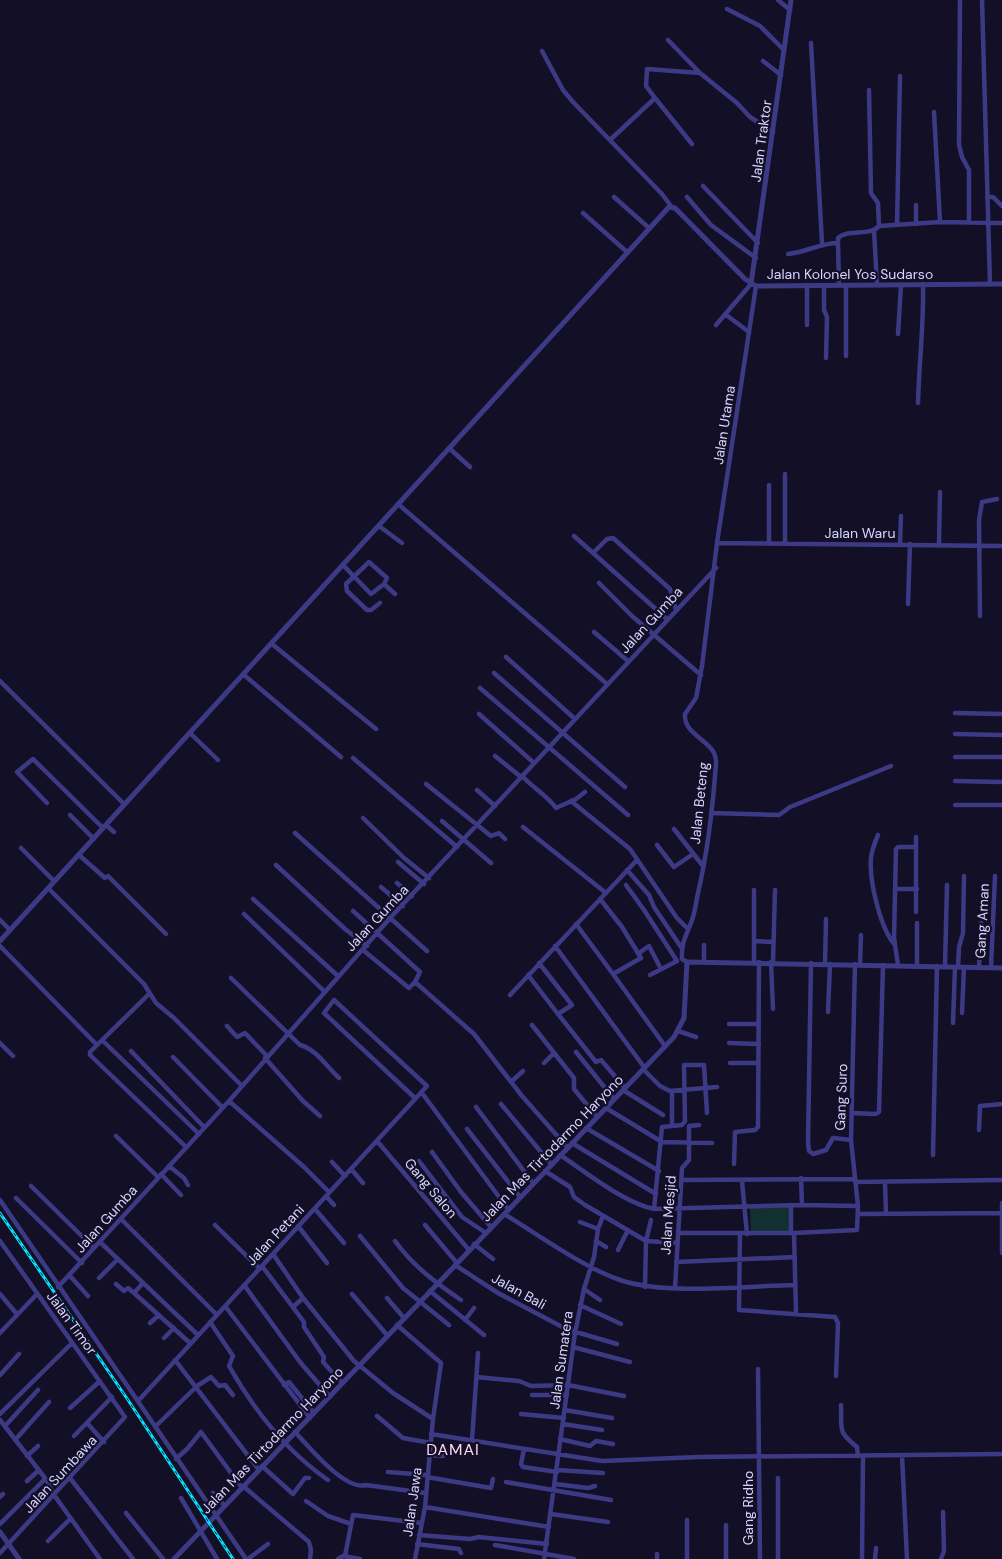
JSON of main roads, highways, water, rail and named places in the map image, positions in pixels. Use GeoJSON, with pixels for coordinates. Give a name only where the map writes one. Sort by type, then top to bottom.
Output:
{"type":"FeatureCollection","features":[{"type":"Feature","properties":{"kind":"railway"},"geometry":{"type":"LineString","coordinates":[[0,1213],[128,1400],[233,1559]]}},
{"type":"Feature","properties":{"kind":"district","name":"DAMAI"},"geometry":{"type":"Point","coordinates":[453,1449]}}]}
